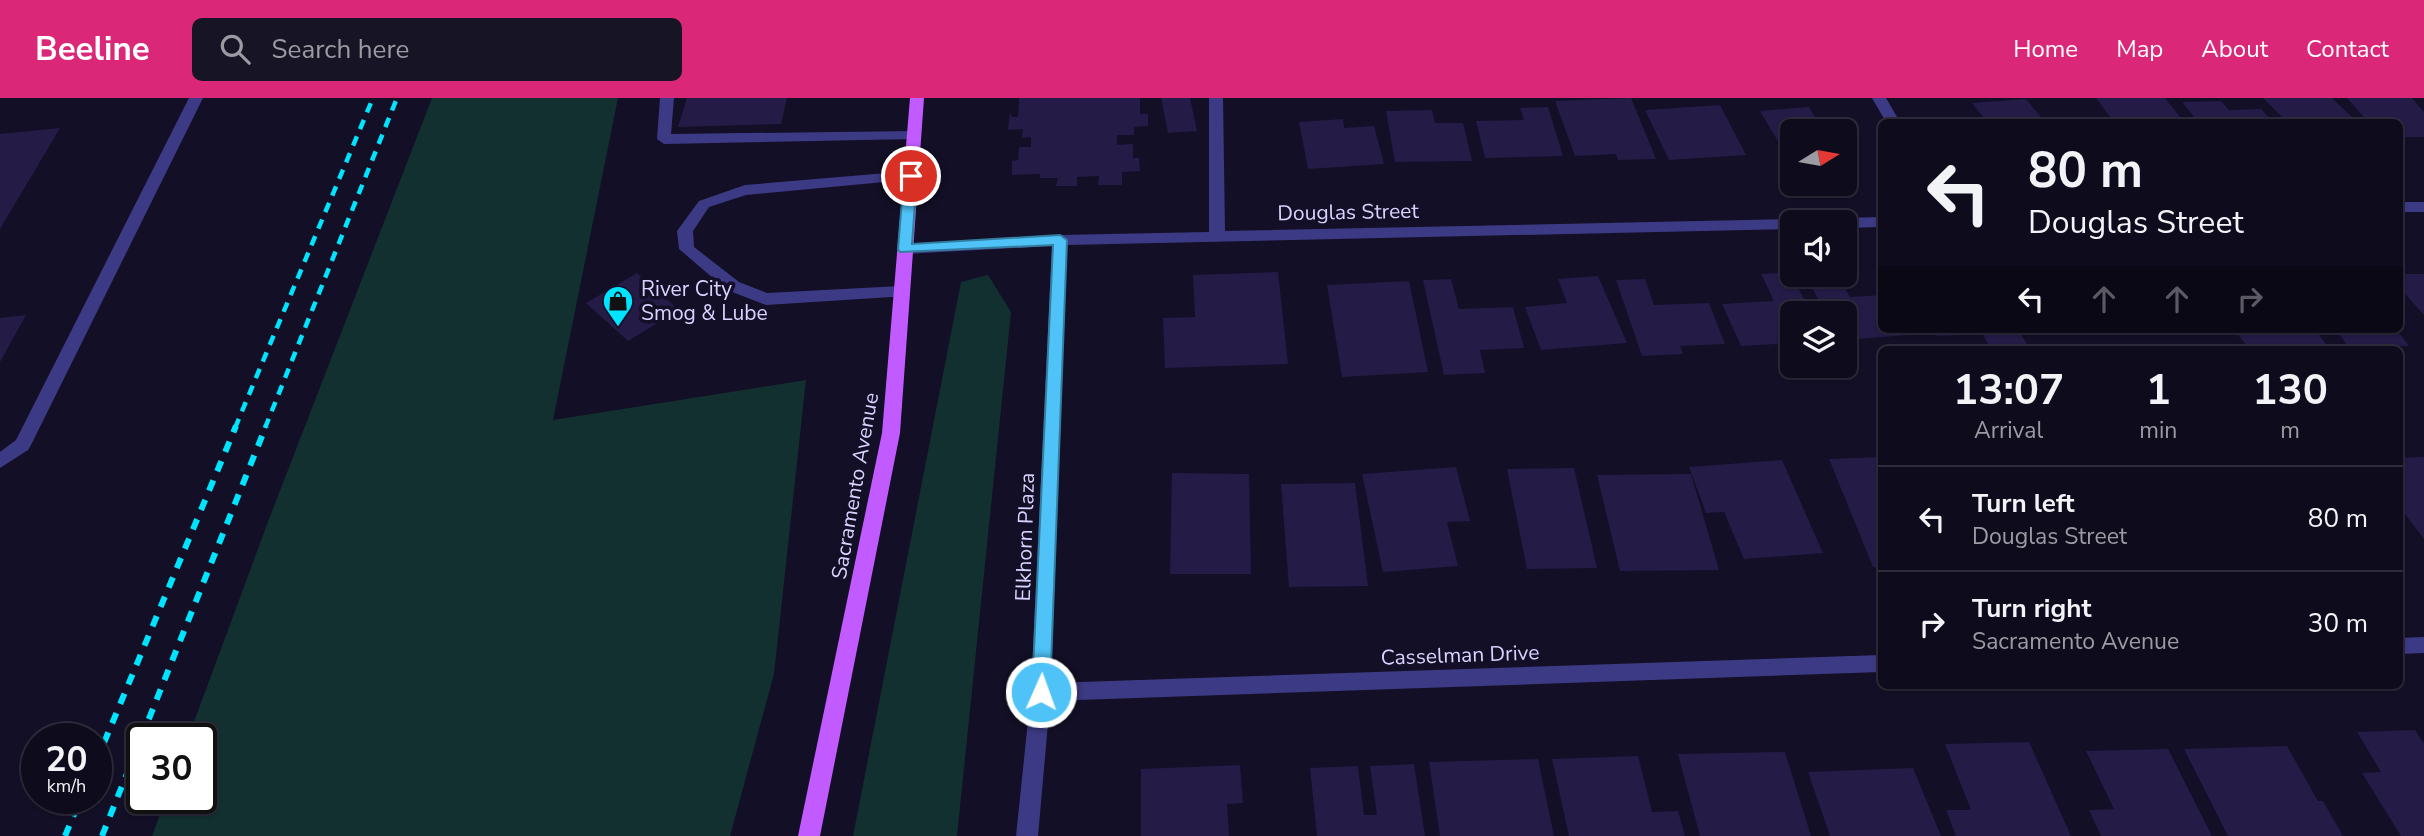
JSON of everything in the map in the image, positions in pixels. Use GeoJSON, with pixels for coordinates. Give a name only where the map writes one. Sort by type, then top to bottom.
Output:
{"type":"FeatureCollection","features":[{"type":"Feature","properties":{"kind":"main road","name":"Sacramento Avenue"},"geometry":{"type":"LineString","coordinates":[[809,836],[838,707],[891,433],[917,98]]}},
{"type":"Feature","properties":{"kind":"street"},"geometry":{"type":"LineString","coordinates":[[0,461],[22,444],[196,98]]}},
{"type":"Feature","properties":{"kind":"street"},"geometry":{"type":"LineString","coordinates":[[667,98],[664,139],[914,135]]}},
{"type":"Feature","properties":{"kind":"street"},"geometry":{"type":"LineString","coordinates":[[1216,98],[1217,236]]}},
{"type":"Feature","properties":{"kind":"street"},"geometry":{"type":"LineString","coordinates":[[1879,98],[1891,119]]}},
{"type":"Feature","properties":{"kind":"street"},"geometry":{"type":"LineString","coordinates":[[901,292],[766,299],[733,286],[687,249],[685,231],[704,204],[745,190],[911,176]]}},
{"type":"Feature","properties":{"kind":"street"},"geometry":{"type":"LineString","coordinates":[[2403,207],[2424,207]]}},
{"type":"Feature","properties":{"kind":"street"},"geometry":{"type":"LineString","coordinates":[[1857,223],[1878,222]]}},
{"type":"Feature","properties":{"kind":"street","name":"Douglas Street"},"geometry":{"type":"LineString","coordinates":[[905,249],[1060,240],[1780,224]]}},
{"type":"Feature","properties":{"kind":"street","name":"Elkhorn Plaza"},"geometry":{"type":"LineString","coordinates":[[1027,836],[1041,692],[1060,240]]}},
{"type":"Feature","properties":{"kind":"street"},"geometry":{"type":"LineString","coordinates":[[2403,646],[2424,645]]}},
{"type":"Feature","properties":{"kind":"street","name":"Casselman Drive"},"geometry":{"type":"LineString","coordinates":[[1041,692],[1878,664]]}},
{"type":"Feature","properties":{"kind":"green space"},"geometry":{"type":"Polygon","coordinates":[[[432,98],[618,98],[553,420],[806,380],[774,674],[730,836],[152,836],[160,814],[217,814],[217,723],[194,723],[269,519],[432,98]]]}},
{"type":"Feature","properties":{"kind":"green space"},"geometry":{"type":"Polygon","coordinates":[[[988,275],[1011,312],[957,836],[853,836],[961,282],[988,275]]]}},
{"type":"Feature","properties":{"kind":"building"},"geometry":{"type":"Polygon","coordinates":[[[687,98],[787,98],[781,124],[678,127],[687,98]]]}},
{"type":"Feature","properties":{"kind":"building"},"geometry":{"type":"Polygon","coordinates":[[[1019,98],[1140,98],[1140,114],[1148,114],[1148,126],[1134,127],[1134,135],[1117,135],[1117,145],[1133,144],[1133,158],[1139,158],[1140,171],[1122,172],[1122,185],[1098,185],[1099,176],[1077,177],[1077,186],[1056,186],[1058,178],[1040,178],[1040,174],[1012,175],[1012,161],[1018,160],[1019,147],[1031,147],[1031,137],[1022,138],[1023,129],[1008,130],[1010,112],[1012,117],[1018,117],[1019,98]]]}},
{"type":"Feature","properties":{"kind":"building"},"geometry":{"type":"Polygon","coordinates":[[[1161,98],[1190,98],[1197,131],[1168,133],[1161,98]]]}},
{"type":"Feature","properties":{"kind":"building"},"geometry":{"type":"Polygon","coordinates":[[[1631,98],[1656,159],[1618,160],[1616,154],[1575,156],[1555,101],[1631,98]]]}},
{"type":"Feature","properties":{"kind":"building"},"geometry":{"type":"Polygon","coordinates":[[[2096,98],[2165,98],[2182,119],[2112,119],[2096,98]]]}},
{"type":"Feature","properties":{"kind":"building"},"geometry":{"type":"Polygon","coordinates":[[[2263,98],[2332,98],[2354,119],[2284,119],[2263,98]]]}},
{"type":"Feature","properties":{"kind":"building"},"geometry":{"type":"Polygon","coordinates":[[[2347,98],[2412,98],[2424,112],[2424,137],[2403,137],[2403,119],[2365,119],[2347,98]]]}},
{"type":"Feature","properties":{"kind":"building"},"geometry":{"type":"Polygon","coordinates":[[[2026,99],[2043,119],[1985,119],[1972,103],[2026,99]]]}},
{"type":"Feature","properties":{"kind":"building"},"geometry":{"type":"Polygon","coordinates":[[[2221,101],[2229,110],[2261,109],[2270,119],[2196,119],[2182,102],[2221,101]]]}},
{"type":"Feature","properties":{"kind":"building"},"geometry":{"type":"Polygon","coordinates":[[[1720,105],[1746,155],[1669,160],[1645,110],[1720,105]]]}},
{"type":"Feature","properties":{"kind":"building"},"geometry":{"type":"Polygon","coordinates":[[[1548,107],[1563,156],[1485,158],[1476,121],[1524,120],[1520,108],[1548,107]]]}},
{"type":"Feature","properties":{"kind":"building"},"geometry":{"type":"Polygon","coordinates":[[[1809,107],[1816,119],[1780,119],[1780,145],[1760,111],[1809,107]]]}},
{"type":"Feature","properties":{"kind":"building"},"geometry":{"type":"Polygon","coordinates":[[[1432,110],[1435,123],[1463,123],[1472,161],[1395,162],[1386,111],[1432,110]]]}},
{"type":"Feature","properties":{"kind":"building"},"geometry":{"type":"Polygon","coordinates":[[[1343,119],[1344,128],[1374,126],[1384,164],[1308,169],[1299,122],[1343,119]]]}},
{"type":"Feature","properties":{"kind":"building"},"geometry":{"type":"Polygon","coordinates":[[[60,128],[0,229],[0,134],[60,128]]]}},
{"type":"Feature","properties":{"kind":"building"},"geometry":{"type":"Polygon","coordinates":[[[1278,272],[1288,364],[1165,368],[1163,318],[1195,317],[1193,275],[1278,272]]]}},
{"type":"Feature","properties":{"kind":"building"},"geometry":{"type":"Polygon","coordinates":[[[637,273],[679,310],[628,341],[586,303],[637,273]]]}},
{"type":"Feature","properties":{"kind":"building"},"geometry":{"type":"Polygon","coordinates":[[[1780,273],[1780,287],[1798,287],[1805,301],[1780,301],[1780,344],[1741,346],[1722,304],[1774,301],[1761,274],[1780,273]]]}},
{"type":"Feature","properties":{"kind":"building"},"geometry":{"type":"Polygon","coordinates":[[[2403,274],[2424,274],[2424,315],[2403,291],[2403,274]]]}},
{"type":"Feature","properties":{"kind":"building"},"geometry":{"type":"Polygon","coordinates":[[[1598,276],[1627,343],[1541,350],[1525,307],[1567,303],[1558,279],[1598,276]]]}},
{"type":"Feature","properties":{"kind":"building"},"geometry":{"type":"Polygon","coordinates":[[[1451,279],[1459,309],[1513,307],[1524,348],[1480,350],[1485,373],[1444,375],[1423,280],[1451,279]]]}},
{"type":"Feature","properties":{"kind":"building"},"geometry":{"type":"Polygon","coordinates":[[[1645,279],[1654,305],[1709,303],[1725,344],[1680,346],[1683,354],[1642,356],[1616,280],[1645,279]]]}},
{"type":"Feature","properties":{"kind":"building"},"geometry":{"type":"Polygon","coordinates":[[[1409,281],[1428,372],[1342,377],[1327,285],[1409,281]]]}},
{"type":"Feature","properties":{"kind":"building"},"geometry":{"type":"Polygon","coordinates":[[[1812,287],[1845,287],[1850,297],[1878,295],[1878,333],[1922,334],[1857,339],[1857,301],[1819,301],[1812,287]]]}},
{"type":"Feature","properties":{"kind":"building"},"geometry":{"type":"Polygon","coordinates":[[[26,315],[0,362],[0,318],[26,315]]]}},
{"type":"Feature","properties":{"kind":"building"},"geometry":{"type":"Polygon","coordinates":[[[1935,333],[2020,333],[2028,346],[1989,346],[1983,334],[1937,336],[1935,333]]]}},
{"type":"Feature","properties":{"kind":"building"},"geometry":{"type":"Polygon","coordinates":[[[2237,333],[2317,333],[2328,346],[2247,346],[2237,333]]]}},
{"type":"Feature","properties":{"kind":"building"},"geometry":{"type":"Polygon","coordinates":[[[2339,333],[2399,333],[2409,346],[2347,345],[2339,333]]]}},
{"type":"Feature","properties":{"kind":"building"},"geometry":{"type":"Polygon","coordinates":[[[1878,457],[1878,567],[1873,567],[1829,459],[1878,457]]]}},
{"type":"Feature","properties":{"kind":"building"},"geometry":{"type":"Polygon","coordinates":[[[2424,457],[2424,539],[2403,511],[2403,458],[2424,457]]]}},
{"type":"Feature","properties":{"kind":"building"},"geometry":{"type":"Polygon","coordinates":[[[1782,460],[1823,553],[1744,559],[1724,512],[1706,513],[1689,467],[1782,460]]]}},
{"type":"Feature","properties":{"kind":"building"},"geometry":{"type":"Polygon","coordinates":[[[1456,467],[1470,521],[1447,522],[1458,566],[1383,572],[1362,474],[1456,467]]]}},
{"type":"Feature","properties":{"kind":"building"},"geometry":{"type":"Polygon","coordinates":[[[1574,468],[1597,568],[1527,569],[1507,469],[1574,468]]]}},
{"type":"Feature","properties":{"kind":"building"},"geometry":{"type":"Polygon","coordinates":[[[1172,473],[1249,474],[1251,574],[1170,574],[1172,473]]]}},
{"type":"Feature","properties":{"kind":"building"},"geometry":{"type":"Polygon","coordinates":[[[1691,474],[1719,570],[1620,571],[1597,475],[1691,474]]]}},
{"type":"Feature","properties":{"kind":"building"},"geometry":{"type":"Polygon","coordinates":[[[1355,483],[1368,586],[1289,587],[1281,484],[1355,483]]]}},
{"type":"Feature","properties":{"kind":"building"},"geometry":{"type":"Polygon","coordinates":[[[2415,730],[2424,744],[2424,836],[2401,836],[2362,773],[2381,772],[2357,732],[2415,730]]]}},
{"type":"Feature","properties":{"kind":"building"},"geometry":{"type":"Polygon","coordinates":[[[2029,742],[2071,836],[1956,836],[1946,810],[1971,810],[1945,744],[2029,742]]]}},
{"type":"Feature","properties":{"kind":"building"},"geometry":{"type":"Polygon","coordinates":[[[2287,746],[2318,801],[2323,801],[2343,836],[2228,836],[2184,749],[2287,746]]]}},
{"type":"Feature","properties":{"kind":"building"},"geometry":{"type":"Polygon","coordinates":[[[2168,749],[2212,836],[2101,836],[2089,810],[2114,809],[2086,751],[2168,749]]]}},
{"type":"Feature","properties":{"kind":"building"},"geometry":{"type":"Polygon","coordinates":[[[1785,752],[1811,836],[1700,836],[1678,754],[1785,752]]]}},
{"type":"Feature","properties":{"kind":"building"},"geometry":{"type":"Polygon","coordinates":[[[1638,756],[1652,812],[1678,811],[1685,836],[1569,836],[1552,759],[1638,756]]]}},
{"type":"Feature","properties":{"kind":"building"},"geometry":{"type":"Polygon","coordinates":[[[1538,759],[1554,836],[1440,836],[1429,762],[1538,759]]]}},
{"type":"Feature","properties":{"kind":"building"},"geometry":{"type":"Polygon","coordinates":[[[1414,764],[1425,836],[1317,836],[1310,768],[1358,766],[1364,815],[1377,815],[1370,766],[1414,764]]]}},
{"type":"Feature","properties":{"kind":"building"},"geometry":{"type":"Polygon","coordinates":[[[1240,765],[1243,803],[1227,804],[1229,836],[1141,836],[1141,769],[1240,765]]]}},
{"type":"Feature","properties":{"kind":"building"},"geometry":{"type":"Polygon","coordinates":[[[1913,768],[1941,836],[1830,836],[1808,772],[1913,768]]]}},
{"type":"Feature","properties":{"kind":"railway"},"geometry":{"type":"LineString","coordinates":[[235,428],[373,98]]}},
{"type":"Feature","properties":{"kind":"railway"},"geometry":{"type":"LineString","coordinates":[[265,428],[397,98]]}},
{"type":"Feature","properties":{"kind":"railway"},"geometry":{"type":"LineString","coordinates":[[112,724],[236,426]]}},
{"type":"Feature","properties":{"kind":"railway"},"geometry":{"type":"LineString","coordinates":[[102,836],[266,426]]}},
{"type":"Feature","properties":{"kind":"railway"},"geometry":{"type":"LineString","coordinates":[[65,836],[74,814]]}},
{"type":"Feature","properties":{"kind":"place","name":"River City Smog & Lube"},"geometry":{"type":"Point","coordinates":[618,328]}},
{"type":"Feature","properties":{"kind":"route"},"geometry":{"type":"LineString","coordinates":[[911,176],[905,249],[1060,240],[1041,692]]}}]}
